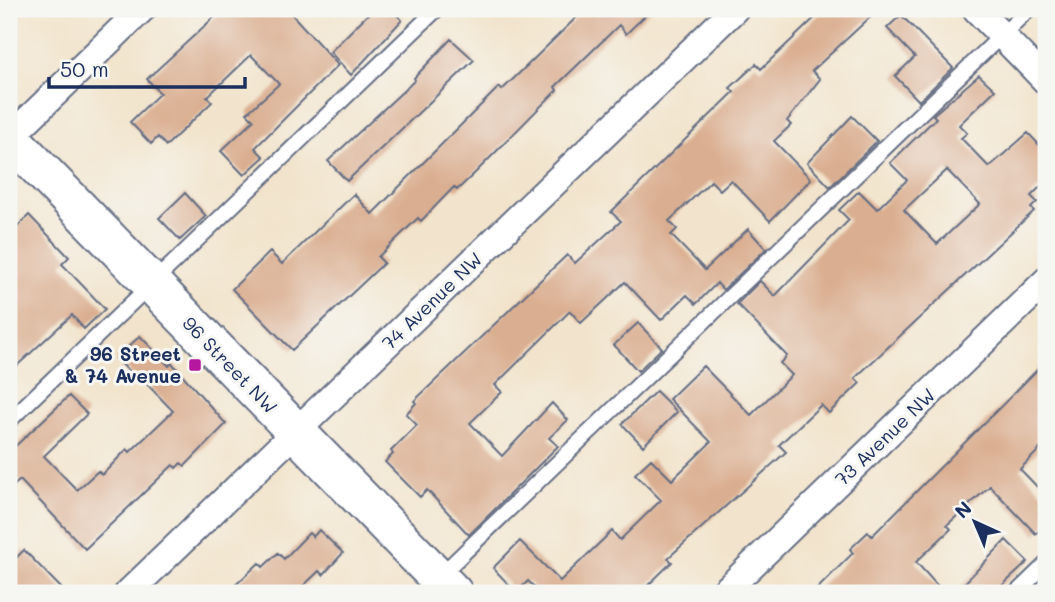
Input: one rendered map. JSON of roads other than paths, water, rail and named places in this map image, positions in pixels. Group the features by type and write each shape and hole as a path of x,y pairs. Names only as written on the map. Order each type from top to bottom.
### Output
{"street":[{"path":"9,137 142,9"},
{"name":"74 Avenue NW","path":"128,593 735,9"},
{"path":"976,9 1046,80"},
{"name":"96 Street NW","path":"9,137 296,433 438,588"},
{"name":"73 Avenue NW","path":"723,593 1046,281"}],"lane":[{"path":"9,421 437,9"},
{"path":"438,588 1029,9"},
{"path":"1016,593 1046,564"}],"place":[{"name":"96 Street & 74 Avenue","path":"195,365"}]}
